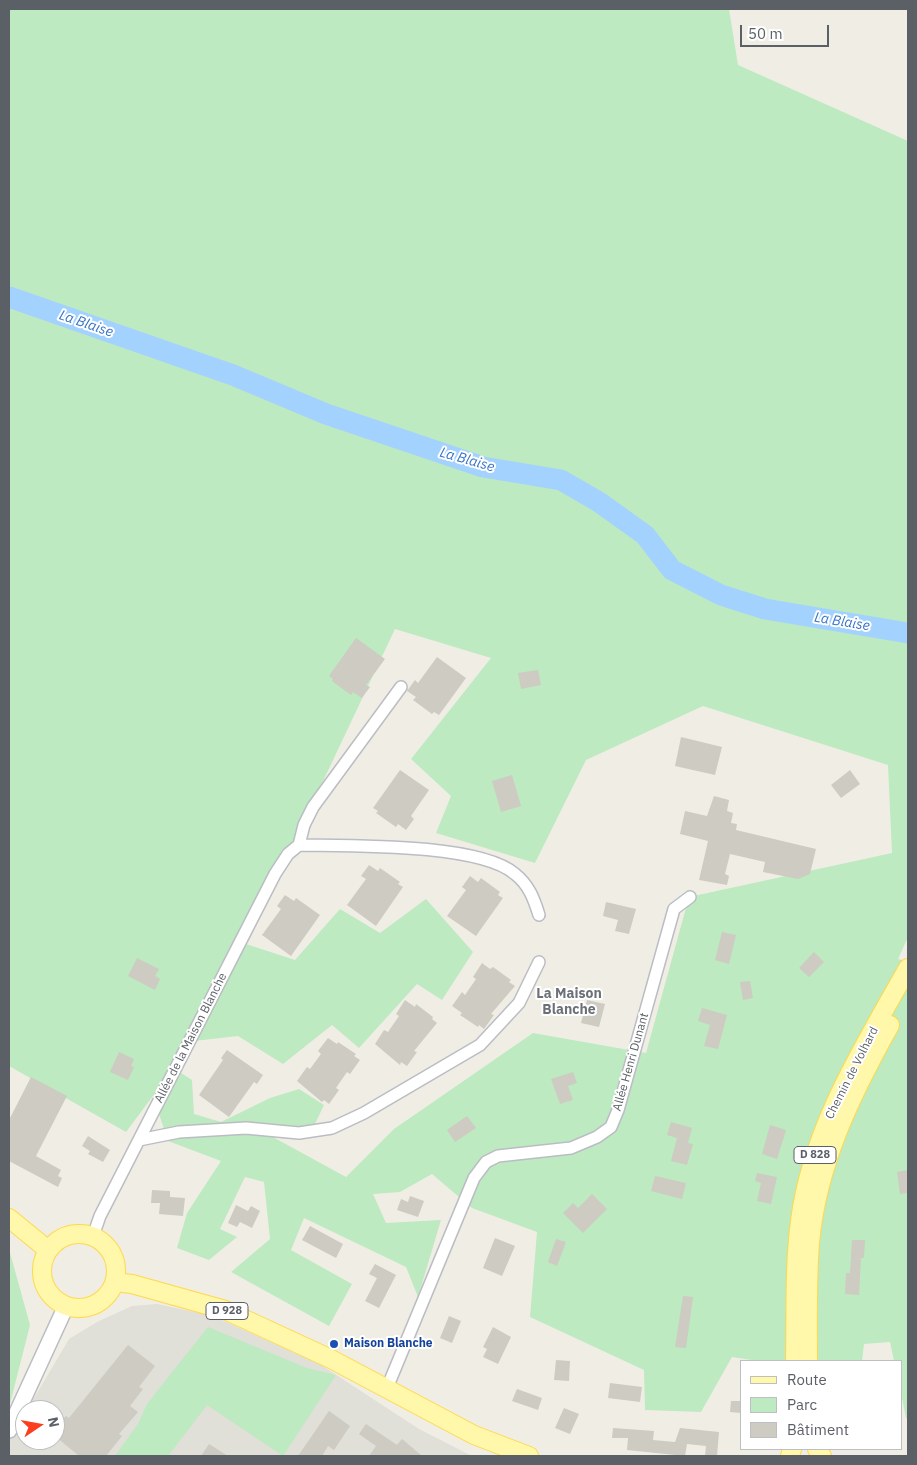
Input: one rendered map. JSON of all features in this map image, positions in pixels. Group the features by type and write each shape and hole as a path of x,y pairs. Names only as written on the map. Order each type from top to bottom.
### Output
{"main road":[{"name":"Chemin de Volhard","path":"796,1360 797,1253 800,1220 814,1159 838,1094 908,968"},
{"name":"Chemin de Volhard","path":"808,1360 810,1241 824,1172 848,1106 908,992"},
{"path":"9,1218 48,1250"},
{"path":"68,1235 93,1236 102,1241 115,1260 115,1282 110,1293 96,1304 78,1309 66,1306 56,1301 44,1282 42,1266 48,1250 57,1241 68,1235"},
{"name":"D 928","path":"115,1282 132,1284 226,1310 331,1359 474,1435 529,1456"}],"street":[{"path":"401,687 313,807 304,825 298,846 426,849 494,862 515,873 532,893 539,916"},
{"name":"Allée de la Maison Blanche","path":"93,1236 139,1140 275,874 288,854 298,846"},
{"name":"Allée Henri Dunant","path":"387,1388 474,1178 486,1162 498,1156 571,1148 597,1137 611,1127 618,1110 674,909 690,897"},
{"path":"139,1140 179,1132 246,1128 298,1133 332,1128 364,1113 480,1045 519,1003 539,962"},
{"path":"9,1430 66,1306"}],"shaded area":[{"path":"157,1304 213,1316 321,1365 419,1429 472,1456 9,1456 9,1441 15,1430 15,1450 65,1450 65,1400 33,1400 69,1339 97,1322 132,1306"}],"green space":[{"path":"9,9 729,9 738,65 908,141 908,937 898,959 908,962 908,1419 906,1418 902,1398 902,1360 894,1360 890,1342 864,1344 862,1360 752,1360 732,1357 701,1412 645,1410 644,1370 530,1317 537,1232 472,1208 432,1174 400,1192 373,1194 386,1223 441,1220 418,1297 406,1267 304,1218 291,1250 352,1284 329,1326 231,1272 270,1239 264,1182 245,1177 220,1229 237,1237 209,1260 177,1248 187,1213 221,1161 168,1141 158,1111 178,1071 192,1080 194,1114 221,1122 270,1098 299,1089 324,1105 314,1126 271,1128 271,1136 346,1177 394,1129 533,1033 646,1053 689,897 892,853 888,765 703,706 586,760 535,863 436,833 451,796 411,759 491,658 395,629 246,944 295,960 340,909 380,933 426,899 473,952 442,1000 417,984 359,1048 332,1025 283,1064 238,1036 194,1041 126,1132 9,1066"},
{"path":"9,1249 30,1325 9,1408"},
{"path":"208,1327 307,1368 336,1375 283,1456 207,1405 168,1456 115,1456 138,1424 147,1404"}],"building":[{"path":"356,638 385,659 366,685 370,687 362,698 353,692 351,695 332,681 333,679 329,676"},
{"path":"437,657 466,678 439,715 434,712 432,714 413,700 416,697 407,691 415,680 418,683"},
{"path":"538,670 541,685 521,689 518,673"},
{"path":"681,737 722,747 715,775 675,766"},
{"path":"400,770 429,790 411,816 414,819 406,830 398,824 396,827 376,813 378,811 373,808"},
{"path":"850,770 860,784 841,798 831,785"},
{"path":"512,775 521,806 501,812 492,781"},
{"path":"714,796 729,800 727,811 733,813 731,823 737,824 736,830 816,849 810,874 798,879 763,872 765,862 730,854 725,874 729,876 727,885 699,880 708,841 680,834 685,811 707,816"},
{"path":"369,865 378,871 380,868 400,882 398,884 403,887 376,926 347,905 366,879 361,876"},
{"path":"470,876 478,882 481,878 500,892 498,895 503,898 476,936 447,916 466,890 462,887"},
{"path":"285,895 294,901 296,898 320,915 291,956 262,935 281,909 277,906"},
{"path":"606,902 636,909 629,934 615,931 618,920 603,916"},
{"path":"722,932 736,935 729,964 715,960"},
{"path":"814,952 824,962 809,977 799,968"},
{"path":"137,958 159,969 155,976 160,979 155,990 128,976"},
{"path":"482,963 490,969 493,967 511,980 509,982 515,986 491,1014 494,1015 484,1029 460,1015 462,1013 452,1006 462,992 465,995 476,979 473,977"},
{"path":"750,981 753,998 743,1000 740,982"},
{"path":"405,1000 415,1007 416,1004 433,1017 432,1019 437,1023 414,1051 417,1052 407,1066 401,1062 400,1065 375,1044 384,1030 388,1032 399,1016 396,1014"},
{"path":"587,1000 605,1004 599,1027 581,1023"},
{"path":"702,1008 727,1015 718,1049 704,1046 710,1025 698,1021"},
{"path":"328,1038 356,1054 354,1056 360,1060 350,1074 347,1072 336,1088 339,1090 329,1104 324,1100 322,1102 297,1081 307,1067 310,1069 321,1054 318,1051"},
{"path":"227,1050 263,1075 257,1084 254,1082 229,1117 199,1095 223,1060 221,1058"},
{"path":"119,1052 134,1059 131,1066 134,1067 128,1080 110,1072"},
{"path":"573,1072 577,1083 568,1086 573,1100 560,1104 551,1079"},
{"path":"31,1077 67,1096 36,1156 61,1170 58,1176 62,1178 58,1187 9,1161 9,1120"},
{"path":"467,1116 476,1128 455,1142 447,1130"},
{"path":"671,1122 692,1128 688,1143 693,1144 687,1165 671,1161 677,1138 667,1135"},
{"path":"770,1125 786,1130 777,1159 762,1154"},
{"path":"88,1136 110,1150 103,1162 88,1154 90,1151 82,1146"},
{"path":"908,1170 908,1193 900,1194 897,1172"},
{"path":"757,1173 777,1177 771,1204 757,1201 761,1183 755,1181"},
{"path":"655,1176 686,1183 682,1199 651,1191"},
{"path":"152,1190 170,1191 170,1197 185,1198 183,1216 159,1214 160,1203 151,1203"},
{"path":"592,1194 607,1209 583,1233 563,1213 573,1203 578,1208"},
{"path":"410,1196 424,1201 418,1217 397,1210 401,1199 408,1202"},
{"path":"236,1205 248,1211 251,1206 260,1211 252,1228 240,1222 237,1227 228,1223"},
{"path":"310,1226 343,1244 336,1258 302,1240"},
{"path":"495,1238 515,1246 502,1276 483,1268"},
{"path":"556,1239 566,1242 557,1266 548,1262"},
{"path":"852,1240 865,1240 864,1258 861,1258 859,1295 845,1294 846,1273 850,1273"},
{"path":"375,1264 396,1275 379,1308 365,1301 377,1278 369,1274"},
{"path":"683,1296 693,1297 686,1348 675,1347"},
{"path":"449,1316 461,1321 452,1343 440,1338"},
{"path":"493,1327 511,1337 498,1364 483,1357 487,1349 483,1347"},
{"path":"128,1345 155,1366 139,1387 143,1389 130,1406 138,1412 119,1434 122,1436 106,1456 79,1456 65,1444 65,1417 69,1418"},
{"path":"556,1360 570,1361 569,1381 554,1380"},
{"path":"610,1383 642,1387 640,1402 608,1398"},
{"path":"517,1389 542,1398 538,1410 512,1401"},
{"path":"731,1401 740,1401 740,1413 730,1412"},
{"path":"564,1408 579,1414 570,1434 555,1428"},
{"path":"329,1411 350,1426 334,1450 328,1446 322,1456 298,1456"},
{"path":"366,1424 397,1445 402,1439 422,1456 369,1456 376,1446 359,1434"},
{"path":"613,1428 654,1431 653,1440 675,1442 680,1428 719,1432 717,1456 705,1456 706,1446 687,1444 685,1456 627,1450 628,1438 612,1438"},
{"path":"209,1444 228,1456 201,1456"}],"waterway":[{"name":"La Blaise","path":"9,297 233,375 326,414 483,467 561,480 599,502 645,535 672,570 721,595 765,609 908,633"}],"place":[{"name":"Maison Blanche","path":"334,1344"}],"district":[{"name":"La Maison Blanche","path":"569,1002"}]}
